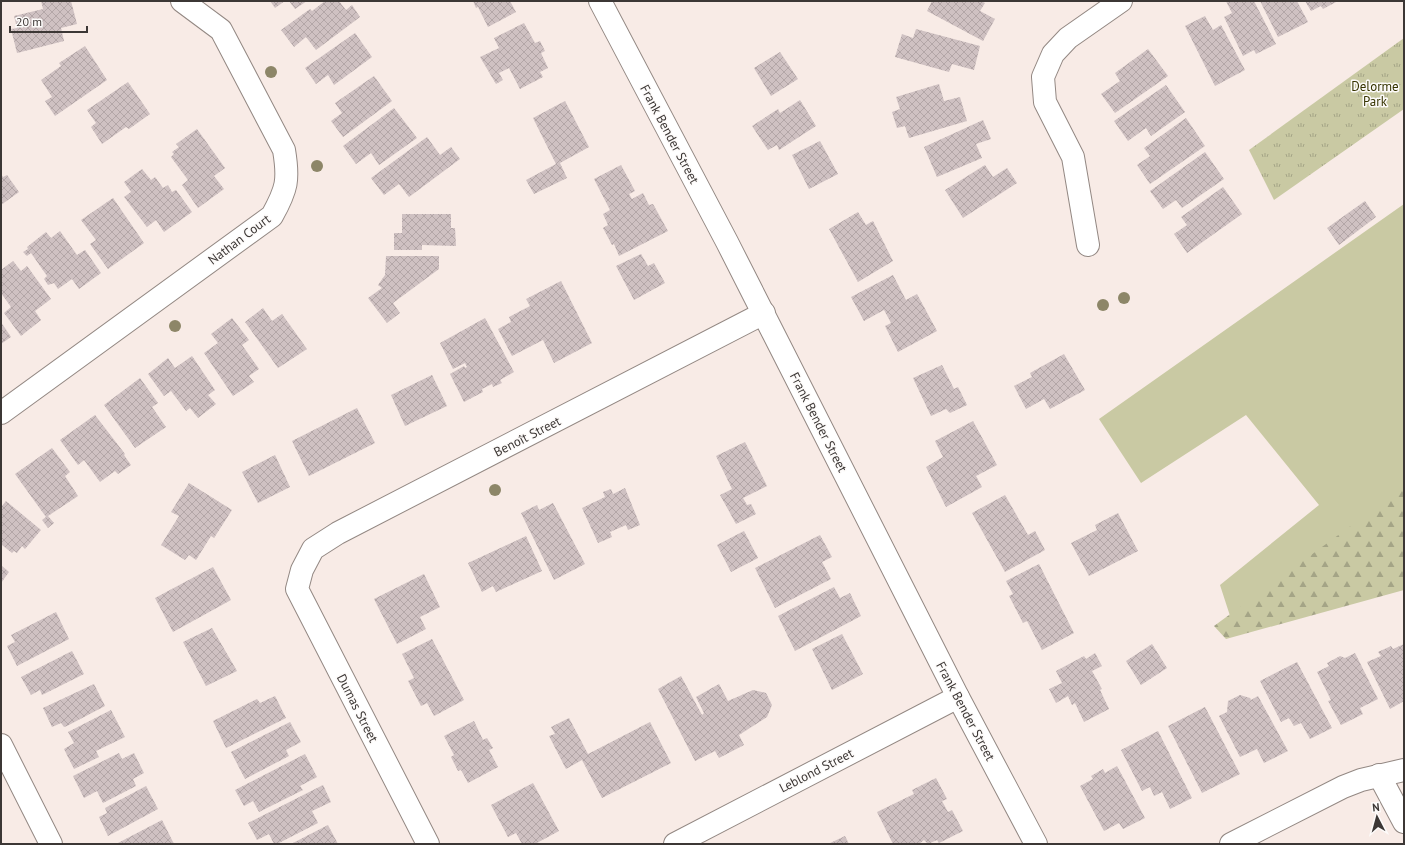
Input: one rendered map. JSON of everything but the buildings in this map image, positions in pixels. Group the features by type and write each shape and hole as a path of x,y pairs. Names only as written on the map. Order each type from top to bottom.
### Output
{"street":[{"name":"Nathan Court","path":"1,413 272,216 284,195 288,171 284,150 277,136 221,30 182,1"},
{"name":"Frank Bender Street","path":"600,1 764,313 958,697 1036,844"},
{"path":"1088,244 1073,157 1045,102 1043,77 1053,54 1068,38 1121,1"},
{"name":"Benoît Street","path":"302,570 313,549 338,533 764,313"},
{"name":"Dumas Street","path":"302,570 297,589 428,844"},
{"name":"Leblond Street","path":"675,844 958,697"},
{"path":"1,745 52,844"},
{"path":"1231,844 1343,787 1361,780 1404,770"},
{"path":"1379,775 1404,822"}],"green space":[{"name":"Delorme Park","path":"1404,38 1404,109 1274,200 1249,150"},
{"path":"1404,204 1404,498 1232,622 1220,585 1319,505 1246,415 1141,483 1099,419"},
{"path":"1404,487 1404,590 1226,639 1214,626"}]}
